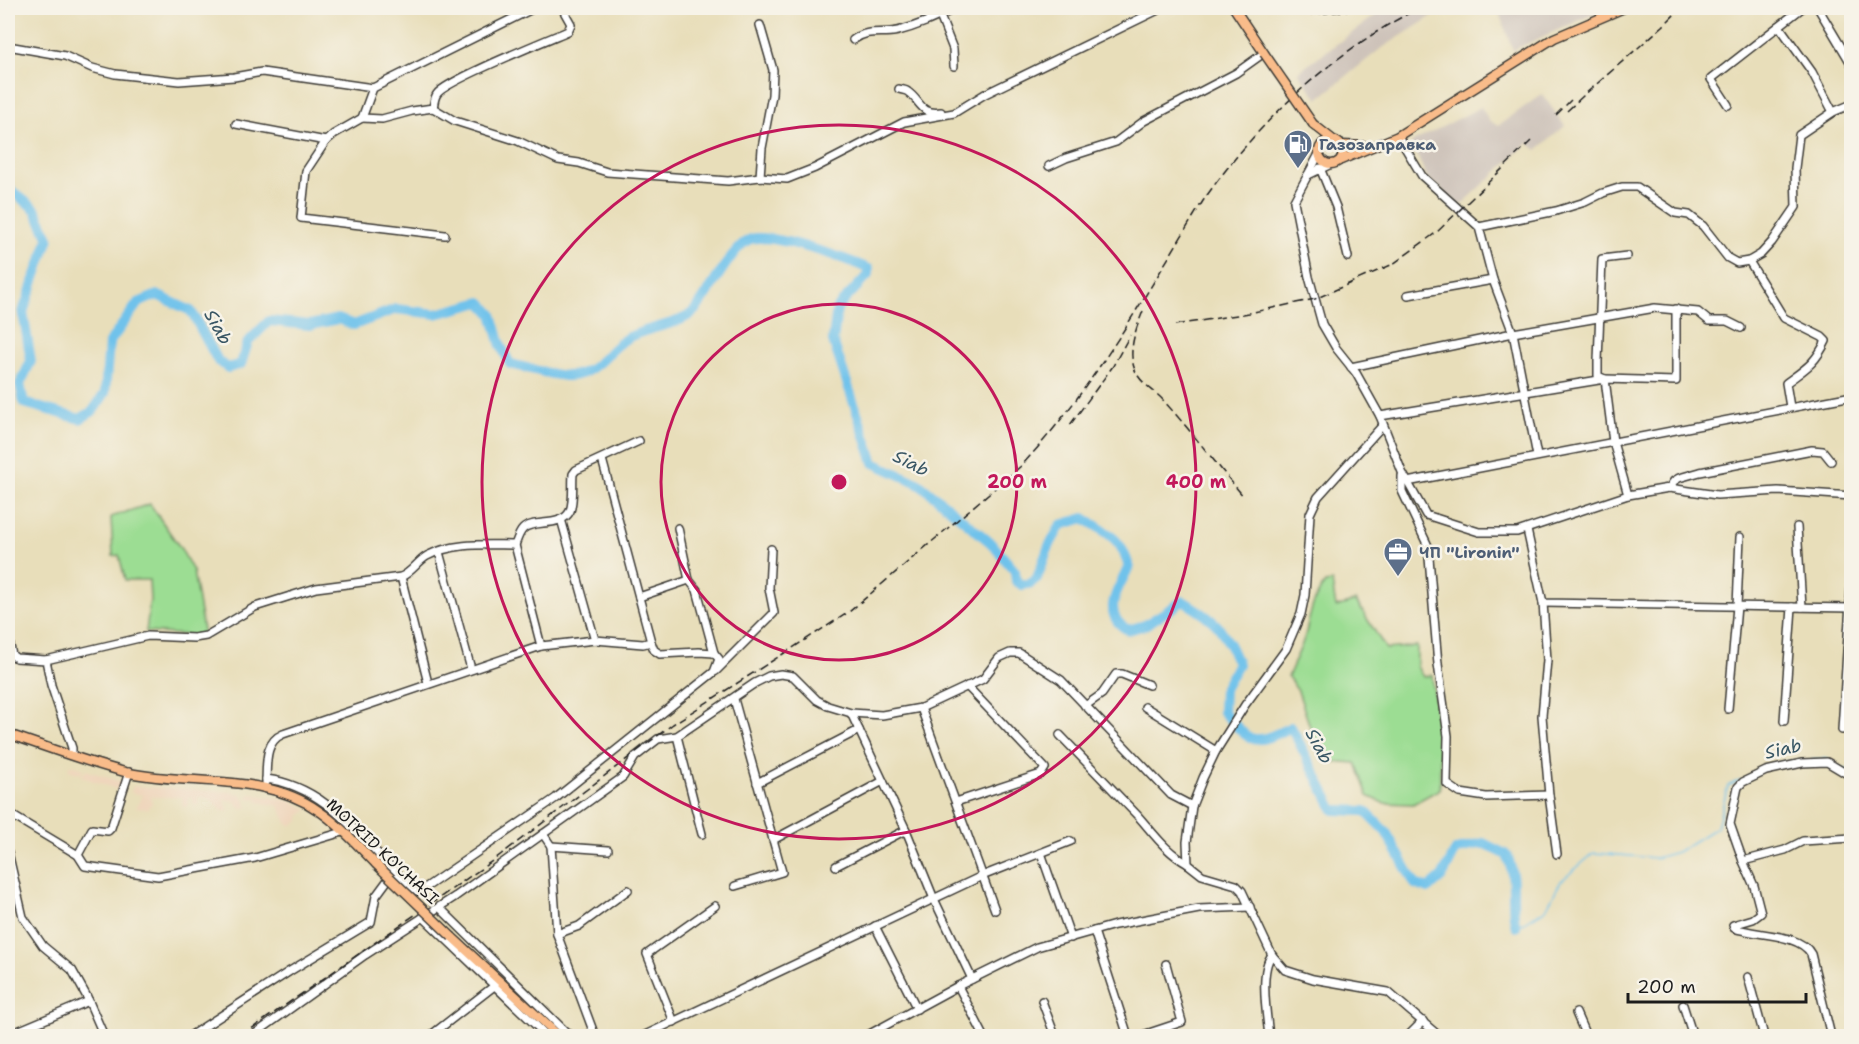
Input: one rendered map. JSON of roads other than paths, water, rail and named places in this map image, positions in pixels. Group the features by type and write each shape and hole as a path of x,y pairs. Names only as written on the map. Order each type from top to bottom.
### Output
{"main road":[{"path":"1234,8 1272,68 1312,124 1342,145 1375,145"},
{"path":"1312,124 1319,151 1325,163 1331,164 1398,136 1554,38 1624,8"},
{"path":"1319,151 1322,143 1332,139"},
{"path":"1341,160 1342,145"},
{"name":"MOTRID KO'CHASI","path":"8,734 129,772 266,783 308,804 327,817 498,984 559,1036"}],"street":[{"path":"8,46 64,56 92,68 115,74 178,81 234,77 262,72 373,88 534,8"},
{"path":"434,108 437,93 445,87 499,60 568,31 571,24 562,8"},
{"path":"853,40 863,33 896,32 925,23 956,8"},
{"path":"898,89 908,92 924,110 936,113 952,111 1162,8"},
{"path":"1728,105 1711,79 1802,8"},
{"path":"1818,8 1851,64"},
{"path":"940,16 953,49 954,66"},
{"path":"760,25 773,70 772,95 762,148 760,177"},
{"path":"1779,26 1812,72 1833,112"},
{"path":"1049,166 1116,142 1144,121 1236,73 1264,53"},
{"path":"362,118 373,88"},
{"path":"445,235 301,218 306,171 326,141 362,118 382,119 434,108 455,121 518,141 558,160 579,163 607,172 728,181 760,177 787,179 815,168 904,122 954,113 985,94"},
{"path":"1480,227 1556,211 1622,187 1636,187 1675,213 1689,215 1703,226 1728,258 1737,263 1749,261 1761,254 1772,243 1796,207 1795,168 1799,135 1833,112 1851,104"},
{"path":"236,124 326,141"},
{"path":"1398,136 1422,176 1480,227 1493,280 1513,333 1537,456"},
{"path":"1319,151 1294,201 1309,277 1322,324 1380,416 1402,472 1426,515 1479,532 1517,532 1628,495 1669,488 1717,495 1778,490 1851,496"},
{"path":"1308,175 1331,164"},
{"path":"1320,168 1336,207 1348,256"},
{"path":"1605,379 1598,376 1602,259 1627,256"},
{"path":"1749,261 1785,318 1826,341 1820,354 1802,374 1786,383 1790,407"},
{"path":"1408,295 1493,280"},
{"path":"1351,367 1513,333 1654,308 1698,312 1709,321 1727,321 1741,328"},
{"path":"1380,416 1605,379 1676,381 1676,309"},
{"path":"1605,379 1613,442 1628,495"},
{"path":"1407,482 1847,397"},
{"path":"1188,864 1187,842 1192,806 1218,748 1245,705 1286,649 1301,614 1305,595 1310,514 1318,497 1382,426"},
{"path":"541,646 515,545 521,531 526,526 561,519 570,510 573,474 576,470 639,441"},
{"path":"1669,488 1679,478 1700,472 1812,450 1823,451 1831,460"},
{"path":"602,459 654,650 660,654 714,653"},
{"path":"1402,472 1402,491 1428,546 1438,664 1448,736 1447,784 1460,793 1486,797 1549,795"},
{"path":"561,519 595,640"},
{"path":"678,528 689,580 697,590 714,653 719,659 714,672"},
{"path":"1797,528 1802,607"},
{"path":"1527,530 1543,603 1547,660 1542,717 1557,854"},
{"path":"1728,709 1737,606 1740,537"},
{"path":"8,637 12,654 16,657 46,660 148,636 194,638 206,636 255,607 316,588 401,577 408,574 425,557 461,545 515,545"},
{"path":"651,642 643,644 595,640 541,646 428,683 274,738 269,745 266,783 287,784 329,806 399,877 417,891 425,888 447,875 555,798 714,672 774,614 769,588 771,549"},
{"path":"439,552 471,669"},
{"path":"1842,730 1851,608 1851,572"},
{"path":"401,577 428,683"},
{"path":"639,597 689,580"},
{"path":"1543,603 1851,608"},
{"path":"1784,721 1792,607"},
{"path":"252,1036 623,777 635,757 658,739 677,736 769,676 781,674 793,676 817,700 828,706 851,713 882,715 921,708 983,679 999,658 1010,653 1019,653 1061,680 1171,795 1192,806"},
{"path":"46,660 51,685 72,748 72,755"},
{"path":"1085,706 1101,694 1116,674 1122,674 1149,685"},
{"path":"956,802 1041,774 1045,768 967,686"},
{"path":"734,699 782,872 735,886"},
{"path":"1145,706 1218,748"},
{"path":"921,708 995,910"},
{"path":"851,713 972,979"},
{"path":"757,783 859,730"},
{"path":"1060,735 1173,856 1202,875 1236,885 1242,891 1272,956 1285,970 1313,979 1388,992 1439,1036"},
{"path":"677,736 702,834"},
{"path":"1831,1036 1808,948 1792,939 1752,934 1734,928 1733,924 1753,919 1761,913 1754,886 1730,824 1738,787 1743,782 1766,771 1802,763 1827,762 1851,777"},
{"path":"78,855 92,829 108,831 111,828 129,772"},
{"path":"773,840 883,781"},
{"path":"8,813 78,855 85,866 158,876 255,858 343,832"},
{"path":"836,866 906,831"},
{"path":"543,834 551,846 557,934 595,1036"},
{"path":"1743,861 1785,850 1803,841 1851,838"},
{"path":"643,1036 982,876 1071,841"},
{"path":"551,846 608,850"},
{"path":"8,852 23,917 43,946 72,970 104,1036"},
{"path":"1041,853 1071,938"},
{"path":"190,1036 371,922 376,896 390,878"},
{"path":"557,934 579,926 628,890"},
{"path":"674,1022 647,954 716,906"},
{"path":"439,907 570,1036"},
{"path":"866,1036 958,986 1037,947 1115,925 1199,909 1250,907"},
{"path":"423,917 498,984 547,1036"},
{"path":"875,926 917,1009"},
{"path":"1094,931 1128,1036"},
{"path":"1269,1036 1265,980 1268,960 1272,956"},
{"path":"1140,1036 1182,1022 1166,964"},
{"path":"1748,976 1764,1036"},
{"path":"430,1036 498,984"},
{"path":"958,986 984,1036"},
{"path":"8,1035 89,1001"},
{"path":"1042,1001 1055,1036"},
{"path":"1683,1005 1693,1036"},
{"path":"1576,1013 1587,1036"},
{"path":"1408,1036 1423,1021"}],"waterway":[{"name":"Siab","path":"8,188 35,209 49,238 23,312 31,361 20,384 24,403 80,419 93,411 105,393 109,343 138,303 157,295 191,311 218,361 228,368 241,364 248,342 269,321 310,325 338,319 354,325 396,309 436,314 481,302 492,314 501,346 510,364 568,376 577,375 592,368 617,345 632,335 688,316 701,303 737,250 751,239 761,238 792,243 869,269 869,274 837,308 833,341 874,463 920,484 991,543 1015,571 1016,581 1022,585 1031,583 1037,578 1049,546 1061,525 1084,518 1107,533 1122,549 1129,567 1114,600 1113,608 1119,624 1128,630 1145,625 1183,601 1204,614 1223,633 1238,664 1224,689 1223,712 1240,730 1253,739 1260,739 1291,727 1334,810 1365,811 1386,832 1415,884 1428,889 1442,877 1456,850 1483,843 1507,855 1512,874 1516,927"},
{"name":"Siab","path":"1812,759 1828,759"},
{"name":"Siab","path":"1769,767 1793,762"},
{"name":"Siab","path":"1845,769 1852,773"},
{"name":"Siab","path":"1516,927 1546,909 1561,881 1594,853 1656,858 1677,852 1717,827 1728,786 1740,780"}],"railway":[{"path":"1306,15 1373,8"},
{"path":"241,1036 495,859 673,724 849,612 1021,466 1096,372 1203,201 1247,144 1299,91 1327,67 1387,25 1419,8"},
{"path":"1567,111 1681,8"},
{"path":"1556,115 1571,100"},
{"path":"1175,325 1315,299 1393,264 1437,232 1531,141"},
{"path":"1143,311 1132,348 1137,375 1159,396 1244,497"},
{"path":"1070,425 1113,366 1130,335"}],"place":[{"name":"Газозаправка","path":"1298,170"},
{"name":"ЧП \"Lironin\"","path":"1398,578"}]}
